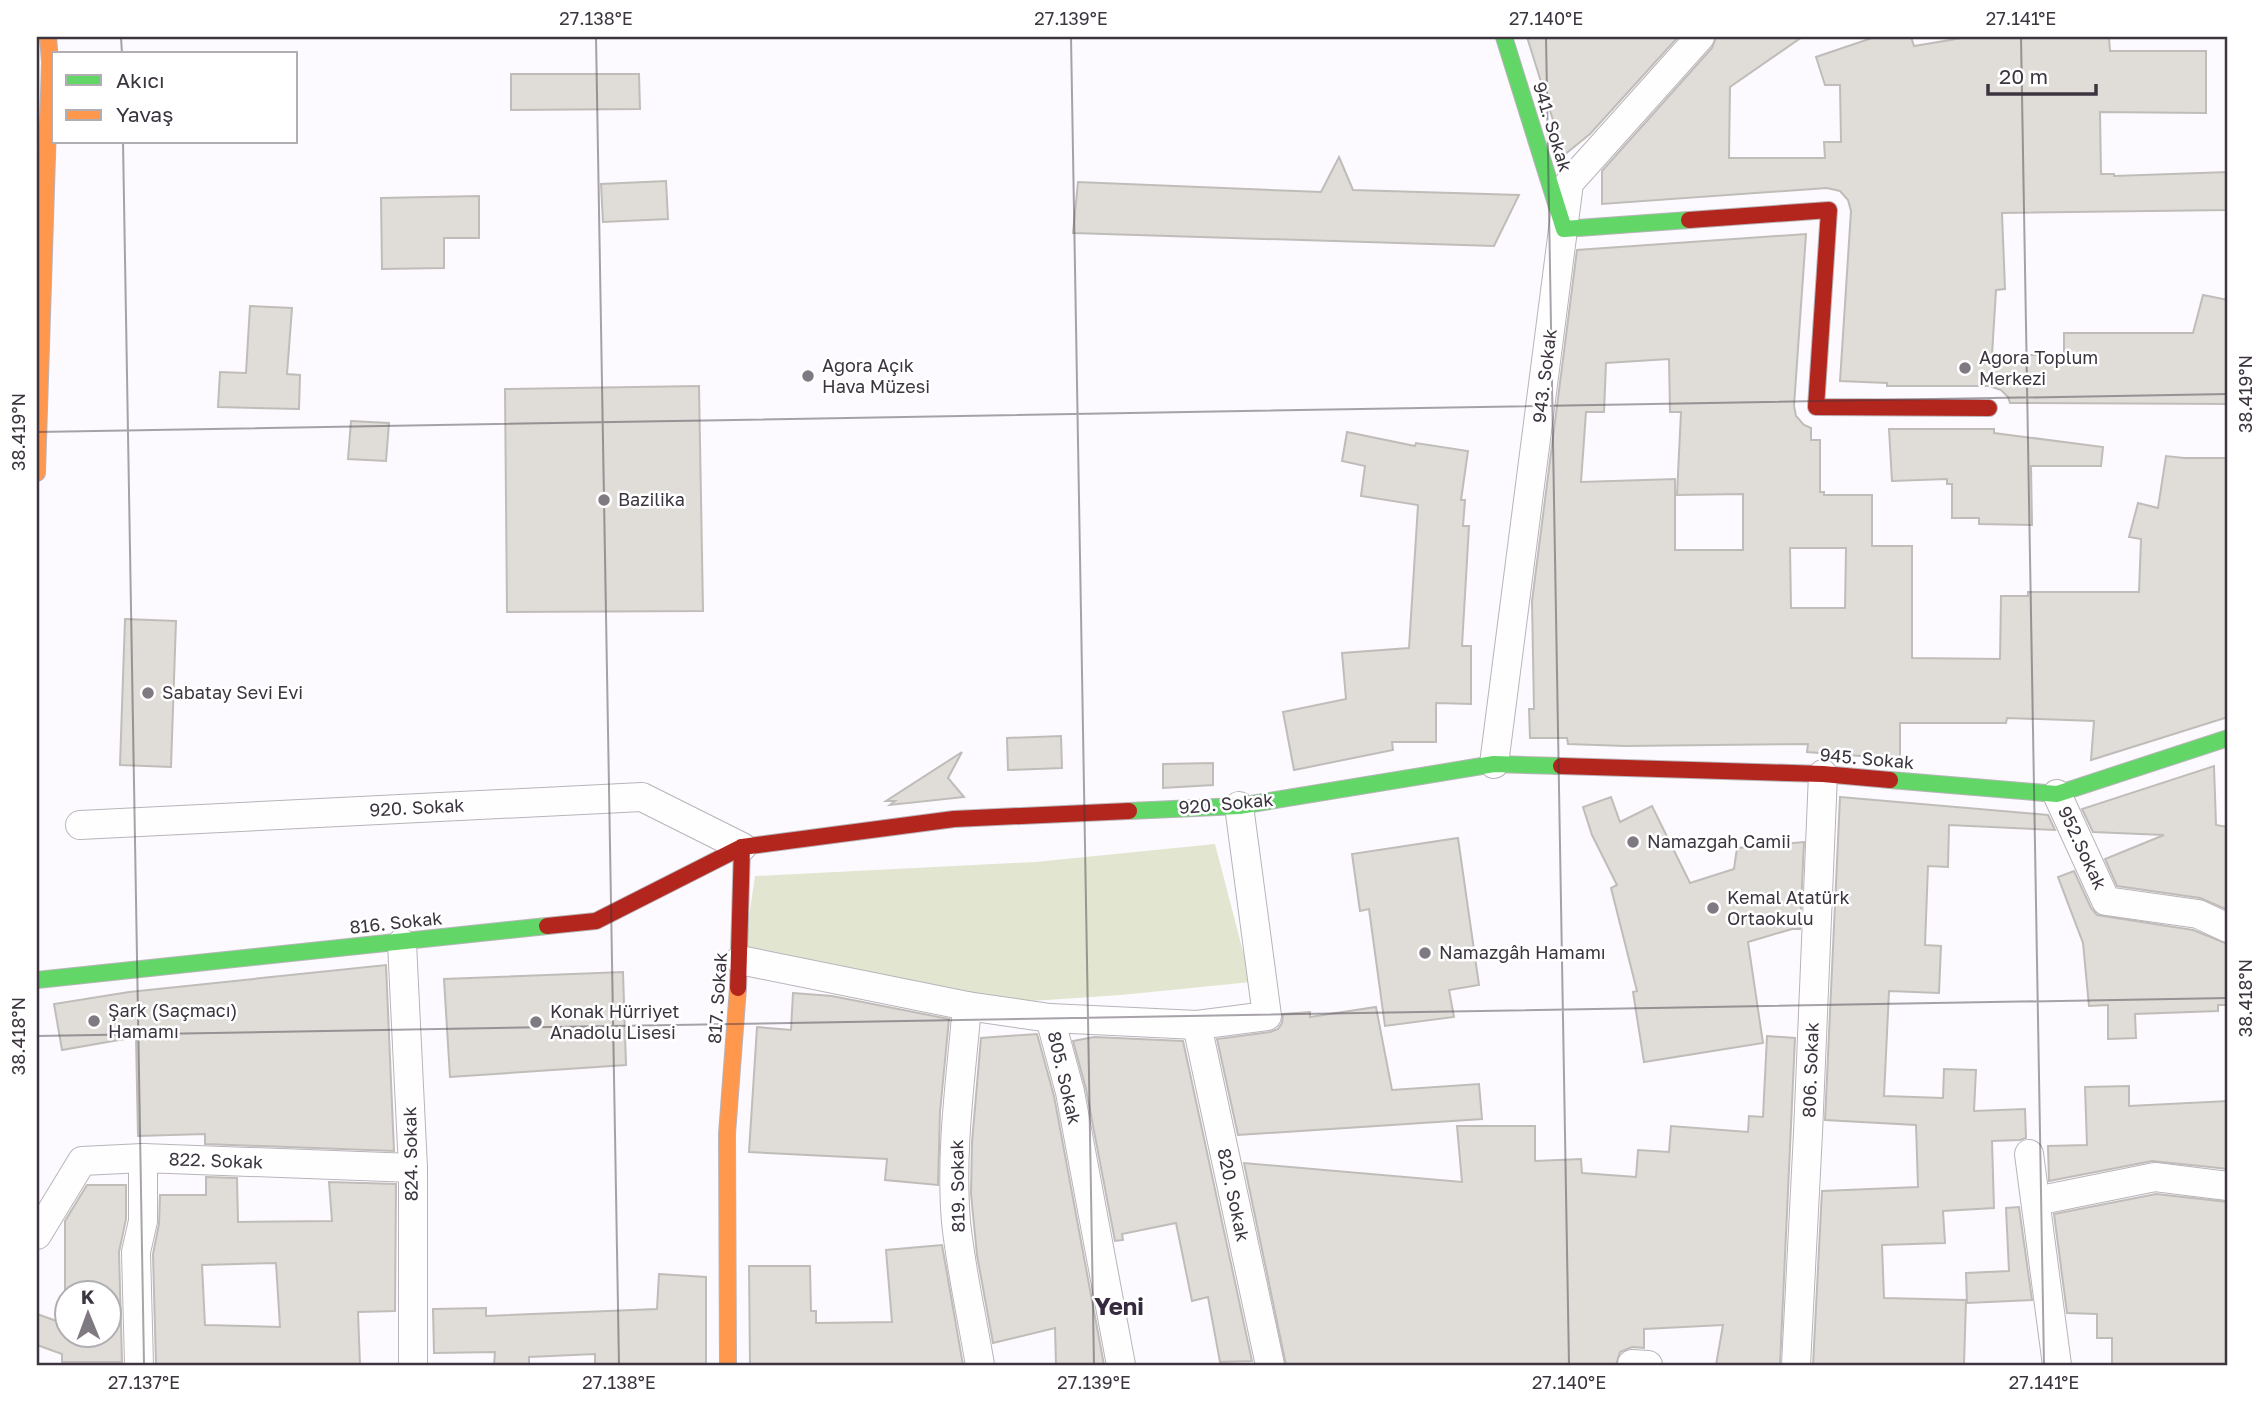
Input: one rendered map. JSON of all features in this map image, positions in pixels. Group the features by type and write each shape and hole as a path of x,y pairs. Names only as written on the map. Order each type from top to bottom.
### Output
{"street":[{"name":"941. Sokak","path":"1504,37 1564,229"},
{"name":"943. Sokak","path":"1494,764 1569,183 1700,37"},
{"path":"37,473 48,49"},
{"path":"1564,229 1829,210 1816,407 1990,408"},
{"name":"945. Sokak","path":"1494,764 1823,774 2057,794 2228,738"},
{"name":"920. Sokak","path":"80,825 642,797 742,847 954,820 1239,806 1494,764"},
{"name":"806. Sokak","path":"1796,1365 1823,774"},
{"name":"952.Sokak","path":"2057,794 2106,901 2198,914 2228,928"},
{"path":"1049,1018 1197,1025 1268,1016 1239,806"},
{"name":"816. Sokak","path":"37,980 596,921 742,847"},
{"name":"817. Sokak","path":"728,1365 727,1134 740,960 742,847"},
{"name":"824. Sokak","path":"402,943 412,1168 413,1365"},
{"name":"805. Sokak","path":"740,960 967,1006 1049,1018 1070,1092 1121,1365"},
{"name":"819. Sokak","path":"967,1006 956,1135 956,1220 965,1289 980,1365"},
{"name":"820. Sokak","path":"1197,1025 1270,1365"},
{"path":"2029,1154 2057,1365"},
{"path":"37,1236 82,1161 143,1158"},
{"name":"822. Sokak","path":"139,1365 136,1252 143,1221 143,1158 412,1168"},
{"path":"2036,1201 2155,1177 2228,1186"}],"green space":[{"path":"1215,844 1251,982 1121,995 984,1004 743,958 755,876 1035,862"}],"building":[{"path":"1527,37 1678,37 1590,134 1564,155"},
{"path":"1716,37 1802,37 1730,87 1729,158 1825,158 1824,142 1841,142 1840,85 1825,85 1816,57 1875,37 1911,37 1914,46 1968,37 2109,37 2110,51 2206,51 2206,113 2100,112 2101,174 2114,176 2228,172 2228,210 2002,213 2005,289 1996,290 1992,355 2064,355 2064,333 2193,333 2203,295 2228,300 2228,404 2010,403 2001,390 1989,386 1887,386 1887,383 1840,381 1851,211 1848,200 1840,191 1827,188 1602,204 1602,171 1712,48"},
{"path":"511,74 639,74 640,109 511,110"},
{"path":"1339,157 1353,190 1519,195 1494,246 1073,233 1078,182 1321,192"},
{"path":"666,181 668,219 603,222 601,184"},
{"path":"479,196 479,238 444,238 444,268 382,269 381,198"},
{"path":"1806,234 1794,406 1796,416 1811,428 1811,440 1820,440 1820,492 1824,492 1824,495 1872,495 1872,546 1912,546 1912,658 2000,659 2001,596 2028,596 2028,592 2139,592 2141,539 2129,537 2138,503 2158,508 2166,456 2228,458 2228,717 2091,760 2094,721 2007,718 2006,723 1900,723 1900,759 1807,752 1808,744 1625,746 1568,744 1567,738 1530,738 1529,709 1534,709 1532,601 1577,250","holes":["1669,359 1670,412 1681,412 1677,495 1743,494 1743,550 1675,550 1675,479 1581,482 1586,412 1604,412 1606,363","1790,548 1846,548 1845,608 1791,608"]},
{"path":"250,306 292,308 287,374 300,375 299,409 218,407 220,372 246,373"},
{"name":"Bazilika","path":"699,386 703,611 507,612 505,389"},
{"path":"351,421 389,423 386,461 348,459"},
{"path":"1889,429 1994,429 1994,433 2103,447 2101,466 2031,466 2032,525 1979,524 1979,518 1952,518 1952,484 1947,484 1947,479 1892,481"},
{"path":"1347,432 1415,446 1416,443 1468,451 1461,500 1465,500 1463,526 1469,526 1462,646 1471,646 1471,704 1436,703 1436,742 1392,742 1393,750 1294,770 1283,712 1346,699 1342,653 1409,648 1418,505 1361,496 1365,466 1342,461"},
{"name":"Sabatay Sevi Evi","path":"125,619 176,621 171,767 120,765"},
{"path":"1061,736 1062,768 1008,770 1007,738"},
{"path":"962,752 948,778 964,797 890,805 895,801 886,801"},
{"path":"1213,763 1213,785 1163,788 1163,764"},
{"path":"2214,766 2216,825 2228,827 2228,910 2200,898 2117,886 2105,859 2164,835 2093,832 2082,809"},
{"path":"1611,797 1620,822 1652,806 1690,883 1734,869 1737,848 1804,842 1800,929 1748,942 1763,1043 1644,1062 1633,992 1637,991 1611,888 1617,885 1592,835 1583,807"},
{"path":"1840,797 2048,815 2055,830 1949,825 1948,867 1928,866 1925,945 1941,946 1939,993 1889,991 1884,1096 1943,1098 1944,1069 1976,1070 1974,1111 2025,1109 2026,1138 1992,1141 1994,1208 1943,1211 1945,1243 1882,1245 1884,1298 1966,1300 1964,1365 1813,1365 1822,1191 1918,1187 1916,1125 1825,1120"},
{"name":"Namazgâh Hamamı","path":"1458,838 1479,985 1449,990 1454,1017 1385,1026 1369,909 1360,911 1352,854"},
{"path":"2074,871 2097,915 2193,930 2228,944 2228,1005 2218,1005 2218,1011 2135,1014 2136,1038 2108,1039 2108,1005 2089,1006 2083,943 2058,877"},
{"path":"386,965 394,1151 205,1144 205,1134 138,1136 136,1037 62,1050 54,1004 129,992"},
{"name":"Konak Hürriyet Anadolu Lisesi","path":"623,972 626,1065 450,1077 444,979"},
{"path":"793,993 832,996 949,1019 940,1112 938,1185 885,1180 887,1159 749,1152 757,1027 791,1030"},
{"path":"1376,1007 1392,1090 1479,1084 1482,1119 1238,1135 1217,1039 1278,1029 1283,1014 1310,1012 1310,1017"},
{"path":"1037,1034 1054,1096 1104,1365 1056,1365 1055,1328 993,1343 977,1255 971,1194 972,1142 981,1038"},
{"path":"1767,1036 1795,1038 1780,1365 1716,1365 1723,1325 1644,1329 1644,1348 1632,1347 1620,1352 1616,1365 1286,1365 1244,1163 1462,1182 1457,1126 1535,1126 1535,1161 1581,1159 1582,1173 1636,1177 1638,1150 1669,1152 1671,1126 1748,1132 1749,1116 1763,1117"},
{"path":"1094,1037 1183,1041 1252,1361 1220,1362 1208,1297 1192,1301 1176,1223 1122,1234 1123,1240 1115,1241 1086,1089 1073,1041"},
{"path":"2129,1086 2129,1106 2228,1101 2228,1169 2152,1161 2049,1181 2048,1146 2087,1145 2085,1087"},
{"path":"206,1177 237,1178 238,1222 332,1221 329,1182 396,1184 395,1311 358,1312 360,1365 156,1365 153,1254 159,1224 160,1195 206,1195","holes":["276,1263 280,1327 205,1325 202,1265"]},
{"path":"87,1185 126,1185 126,1219 119,1252 120,1280 65,1280 65,1221"},
{"path":"2156,1194 2228,1202 2228,1365 2112,1365 2112,1338 2097,1338 2097,1314 2067,1313 2054,1214"},
{"path":"2019,1207 2032,1300 1967,1303 1966,1273 2009,1271 2006,1208"},
{"path":"942,1245 963,1365 750,1365 749,1266 810,1266 811,1311 816,1311 816,1323 892,1322 886,1250"},
{"path":"659,1274 706,1277 706,1365 595,1365 595,1354 529,1357 529,1365 494,1365 495,1352 434,1353 433,1309 486,1308 486,1316 657,1309"},
{"path":"37,1314 52,1319 52,1350 122,1350 122,1362 62,1362 62,1354 37,1345"}],"traffic: fast":[{"path":"1504,37 1564,229 1689,220"},
{"path":"1890,780 2057,794 2228,738"},
{"path":"1129,811 1239,806 1494,764 1561,766"},
{"path":"37,980 547,926"}],"traffic: slow":[{"path":"37,473 50,62 48,37"},
{"path":"728,1365 727,1134 738,988"}],"traffic: jam":[{"path":"1689,220 1829,210 1816,407 1989,408"},
{"path":"1561,766 1823,774 1890,780"},
{"path":"738,988 742,847 954,819 1129,811"},
{"path":"547,926 596,921 742,847"}],"place":[{"name":"Agora Toplum Merkezi","path":"1965,368"},
{"name":"Agora Açık Hava Müzesi","path":"808,376"},
{"name":"Bazilika","path":"604,500"},
{"name":"Sabatay Sevi Evi","path":"148,693"},
{"name":"Namazgah Camii","path":"1633,842"},
{"name":"Kemal Atatürk Ortaokulu","path":"1713,908"},
{"name":"Namazgâh Hamamı","path":"1425,953"},
{"name":"Şark (Saçmacı) Hamamı","path":"94,1021"},
{"name":"Konak Hürriyet Anadolu Lisesi","path":"536,1022"}],"district":[{"name":"Yeni","path":"1119,1307"}]}
